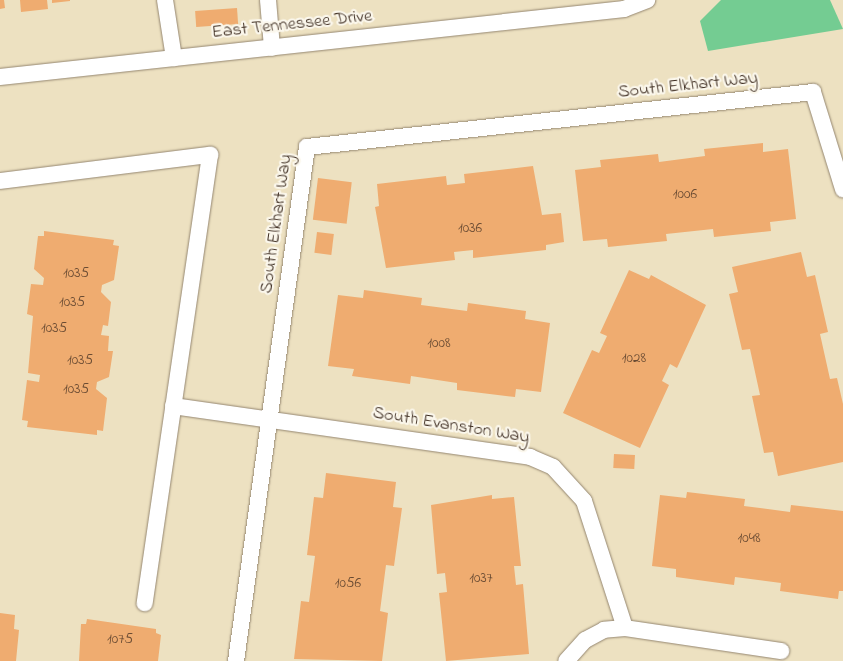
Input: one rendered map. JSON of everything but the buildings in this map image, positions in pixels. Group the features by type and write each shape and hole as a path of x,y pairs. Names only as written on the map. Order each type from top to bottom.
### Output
{"lane":[{"path":"165,0 174,58"},
{"path":"268,0 272,48"},
{"name":"East Tennessee Drive","path":"0,77 624,9 647,0"},
{"name":"South Elkhart Way","path":"236,661 307,147 813,92 843,189"},
{"path":"0,181 210,155 145,602"},
{"name":"South Evanston Way","path":"173,406 270,418 530,457 553,467 584,501 625,628"},
{"path":"566,661 584,640 604,630 625,628 781,651"}],"green space":[{"path":"721,0 830,0 843,29 708,51 700,21"}]}
